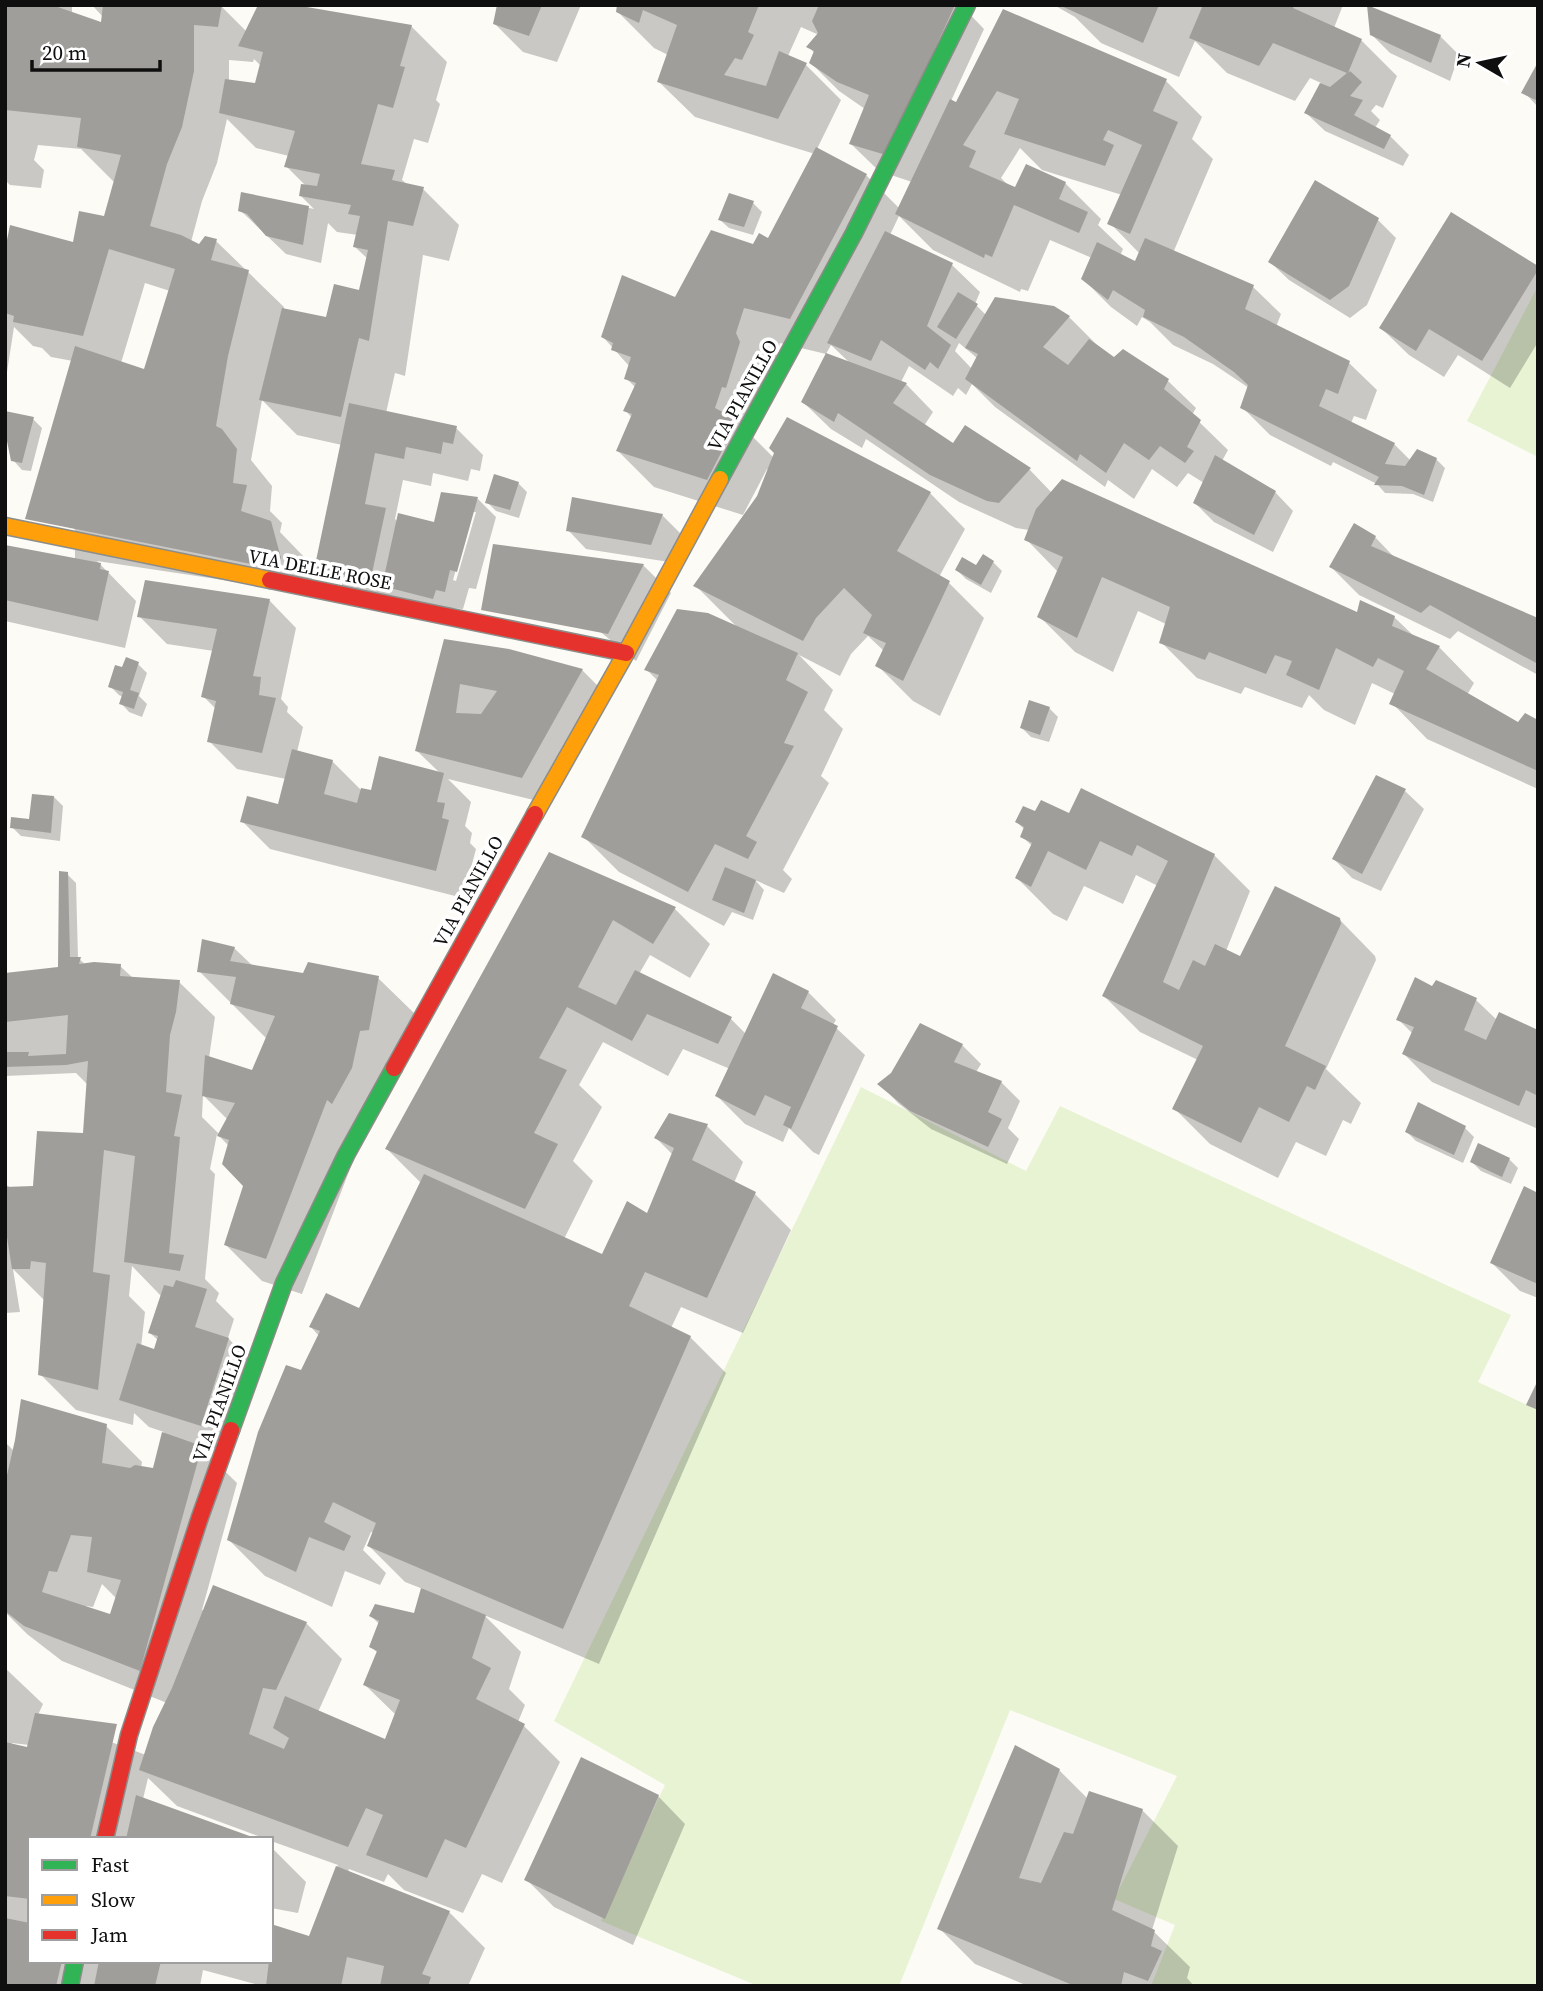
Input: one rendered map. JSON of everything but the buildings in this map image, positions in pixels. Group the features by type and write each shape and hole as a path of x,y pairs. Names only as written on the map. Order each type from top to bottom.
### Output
{"street":[{"name":"VIA PIANILLO","path":"104,1837 129,1735 204,1504 284,1283 346,1155 626,653 854,233 967,5"},
{"name":"VIA DELLE ROSE","path":"5,526 626,653"},
{"path":"70,1986 75,1963"}],"green space":[{"path":"1538,286 1538,457 1467,421"},
{"path":"861,1087 1026,1171 1060,1106 1511,1315 1478,1382 1538,1410 1538,1986 1151,1986 1175,1925 1114,1899 1177,1776 1010,1710 899,1986 758,1986 601,1921 665,1785 554,1721"}],"traffic: fast":[{"path":"720,479 854,233 967,5"},
{"path":"231,1430 284,1283 346,1155 394,1068"},
{"path":"70,1986 75,1963"}],"traffic: slow":[{"path":"535,814 720,479"},
{"path":"5,526 270,580"}],"traffic: jam":[{"path":"270,580 626,653"},
{"path":"394,1068 535,814"},
{"path":"105,1837 129,1735 231,1430"}]}
